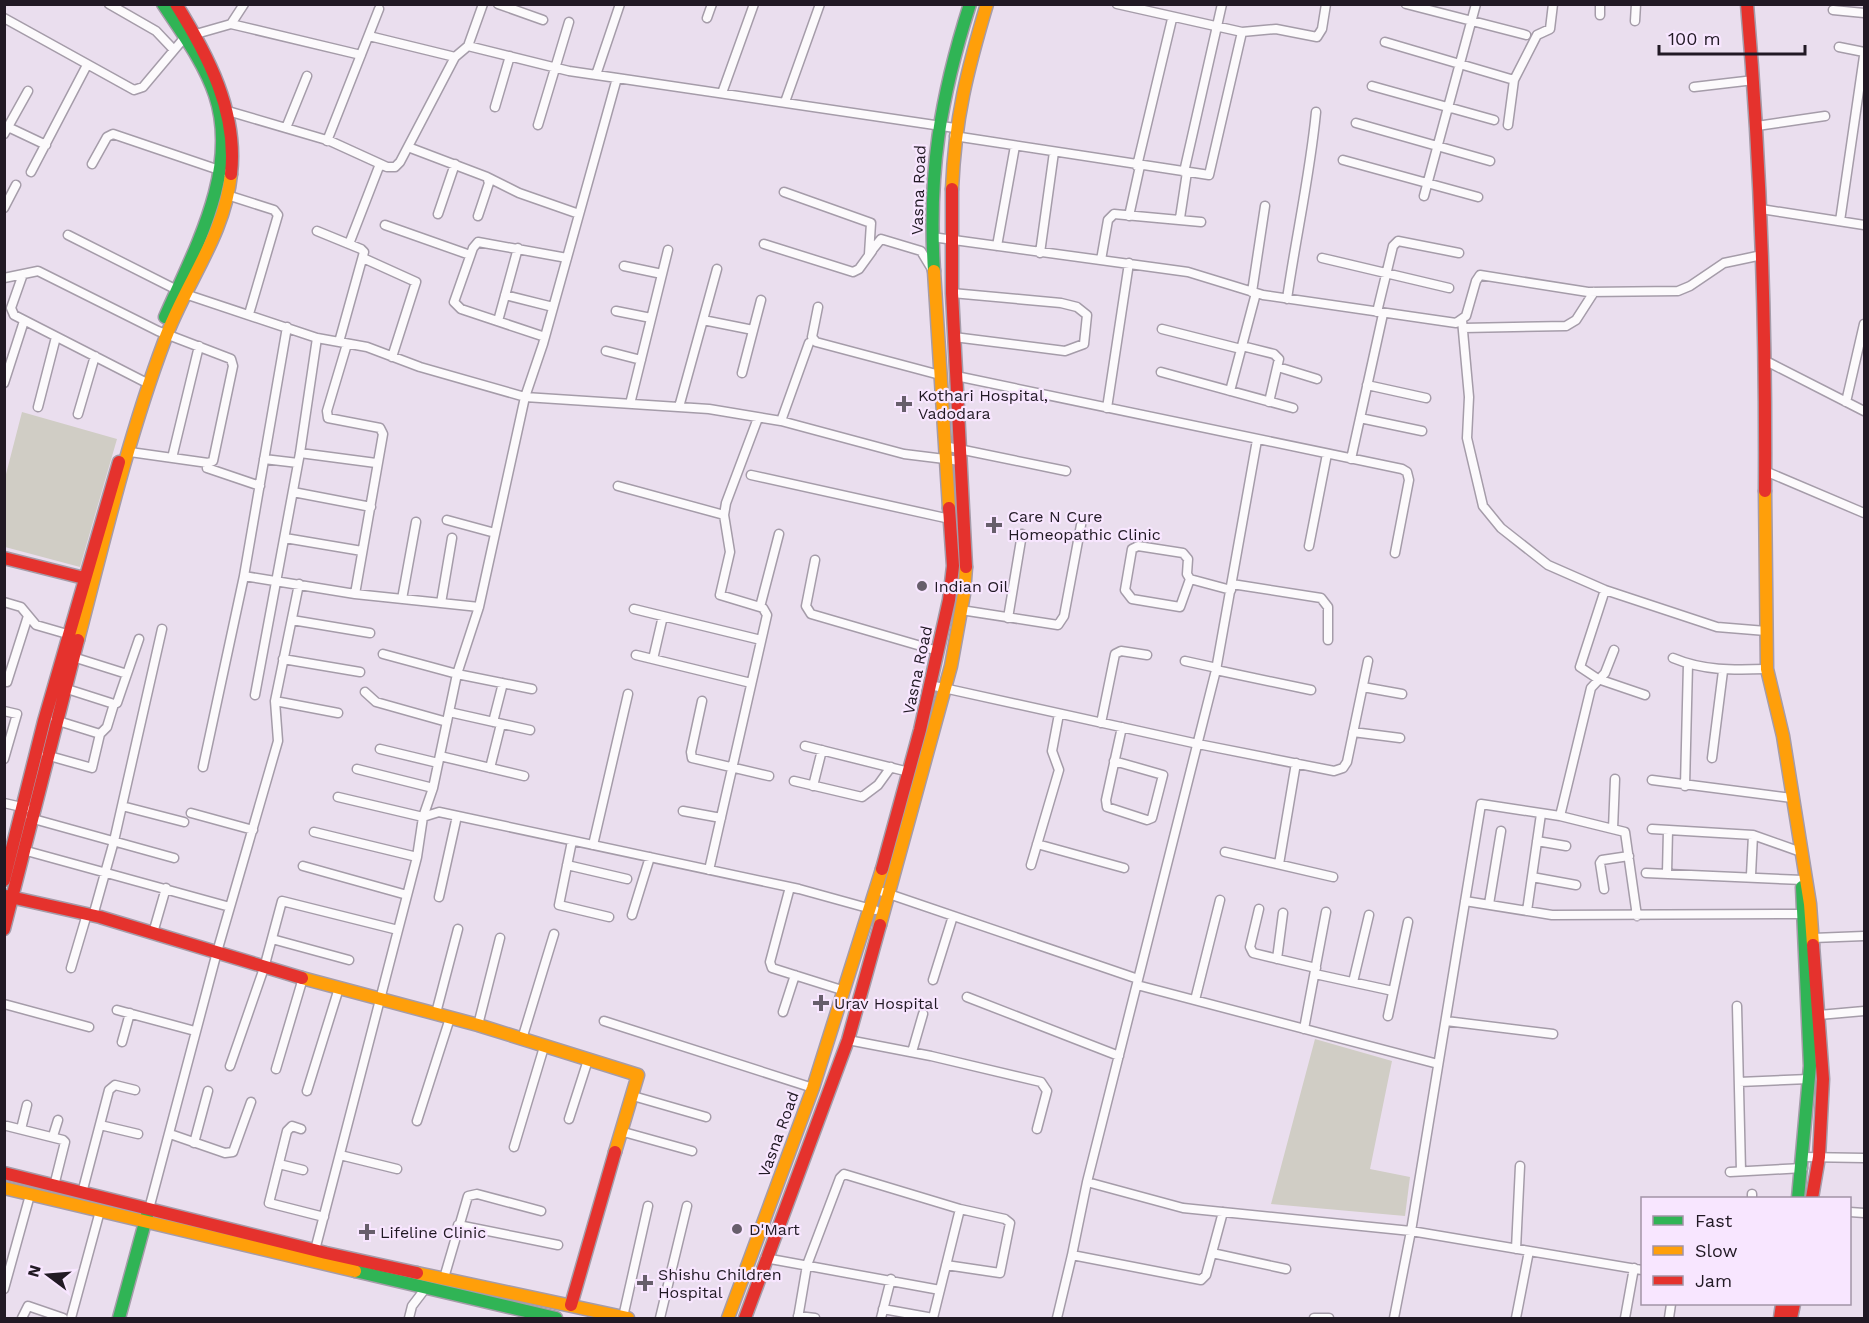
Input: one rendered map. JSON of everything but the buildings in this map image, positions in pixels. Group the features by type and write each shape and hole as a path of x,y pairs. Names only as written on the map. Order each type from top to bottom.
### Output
{"street":[{"path":"109,4 156,31 174,50"},
{"path":"163,4 207,56 223,109 227,195 224,212 180,292"},
{"path":"176,4 190,36"},
{"path":"231,24 244,4"},
{"path":"223,109 327,141 380,164 395,167 408,147 455,57 468,46 483,4"},
{"path":"498,4 543,20"},
{"path":"596,75 620,4"},
{"path":"707,18 711,4"},
{"path":"722,93 754,4"},
{"path":"785,102 820,4"},
{"name":"Vasna Road","path":"745,1318 765,1258 848,1040 877,911 876,890 909,772 951,586 950,519 932,237 933,184 938,125 952,60 970,4"},
{"name":"Vasna Road","path":"728,1318 813,1088 844,991 877,911 890,894 945,688 961,610 966,562 952,293 951,239 955,132 964,80 987,4"},
{"path":"1117,4 1172,19 1242,32 1276,29 1317,37 1322,29 1326,4"},
{"path":"1180,218 1186,172 1222,4"},
{"path":"1406,4 1526,35"},
{"path":"1424,196 1476,4"},
{"path":"1508,124 1514,80 1537,35 1550,29 1552,4"},
{"path":"1600,4 1600,15"},
{"path":"1635,21 1636,4"},
{"path":"1748,4 1757,126 1766,361 1767,669 1783,736 1813,938 1822,1079 1819,1157 1812,1197"},
{"path":"327,141 379,9"},
{"path":"1833,9 1864,13"},
{"path":"4,18 87,65 138,90 174,50 190,36 231,24 361,54"},
{"path":"1129,216 1138,166 1172,19"},
{"path":"538,125 568,22"},
{"path":"468,46 556,68 938,125 955,132 1015,146 1207,176 1210,173 1242,32"},
{"path":"369,36 455,57"},
{"path":"1385,42 1514,80"},
{"path":"1839,47 1864,54 1861,109 1840,221"},
{"path":"495,107 510,56"},
{"path":"31,172 87,65"},
{"path":"286,128 307,76"},
{"path":"315,1250 417,857 423,817 433,788 457,674 479,607 525,397 545,337 617,78"},
{"path":"1694,87 1754,81"},
{"path":"1372,86 1494,120"},
{"path":"28,92 6,130 46,145"},
{"path":"1287,298 1295,239 1312,159 1316,112"},
{"path":"1757,126 1825,116"},
{"path":"1356,123 1490,161"},
{"path":"92,164 107,137 113,134 225,173"},
{"path":"997,246 1015,146"},
{"path":"408,147 487,177 519,193 579,214"},
{"path":"1040,253 1054,152"},
{"path":"1343,160 1478,196"},
{"path":"349,244 380,164"},
{"path":"438,214 455,164"},
{"path":"4,880 46,755 73,657 73,635 84,578 143,381 225,173"},
{"path":"478,216 489,183 487,177"},
{"path":"4,208 16,185"},
{"path":"784,192 871,224 869,254 881,239"},
{"path":"227,195 274,210 278,214 249,314"},
{"path":"1230,391 1254,293 1265,206"},
{"path":"1761,209 1864,225"},
{"path":"1101,260 1110,217 1114,214 1180,218 1201,222"},
{"path":"385,225 470,255"},
{"path":"317,231 363,250 327,415 330,419 380,428 383,434 376,463 355,594"},
{"path":"69,235 180,292 317,338 366,347 525,397 679,407 781,421 904,454 961,462"},
{"path":"932,237 1188,272 1254,293 1462,324 1566,326 1576,320 1594,292"},
{"path":"764,244 853,272 859,269 881,239"},
{"path":"881,239 921,251 935,273"},
{"path":"1351,459 1393,246 1398,241 1459,253"},
{"path":"545,337 455,305 470,255 478,242 567,258"},
{"path":"498,321 518,248"},
{"path":"630,404 668,250"},
{"path":"1762,255 1724,263 1690,286 1678,291 1594,292 1480,275 1476,280 1462,324 1469,398 1467,438 1483,506 1501,528 1548,565 1605,590 1717,627 1766,631"},
{"path":"363,258 416,282 392,357"},
{"path":"1322,258 1449,288"},
{"path":"1107,408 1129,263"},
{"path":"624,266 662,274"},
{"path":"679,407 717,269"},
{"path":"4,278 38,271 162,333 228,357 233,362 215,458 208,463 130,452"},
{"path":"23,274 11,308 14,315 143,381"},
{"path":"952,293 1061,303 1077,307 1087,315 1084,344 1065,351 954,337"},
{"path":"505,296 553,308"},
{"path":"742,373 760,300"},
{"path":"818,307 812,337 816,342 940,375"},
{"path":"616,311 651,318"},
{"path":"703,320 753,330"},
{"path":"4,383 24,321"},
{"path":"1846,402 1864,324"},
{"path":"203,767 244,576 287,327"},
{"path":"1162,329 1274,354 1279,359 1269,402"},
{"path":"4,929 8,897 23,850 28,811 73,635 130,452 162,333"},
{"path":"38,407 56,337"},
{"path":"255,695 299,458 317,338"},
{"path":"781,421 809,343"},
{"path":"172,458 199,346"},
{"path":"606,351 641,360"},
{"path":"78,414 95,356"},
{"path":"1766,361 1864,411"},
{"path":"1278,368 1317,379"},
{"path":"1161,372 1293,408"},
{"path":"956,376 1402,469 1408,476 1395,553"},
{"path":"1367,386 1426,398"},
{"path":"709,870 767,612 720,595 730,552 724,514 726,503 758,418"},
{"path":"1360,418 1422,431"},
{"path":"1058,1318 1087,1182 1217,669 1257,440"},
{"path":"944,446 1066,471"},
{"path":"1309,546 1326,454"},
{"path":"264,459 299,458 376,463"},
{"path":"207,468 260,486"},
{"path":"1765,471 1864,513"},
{"path":"751,475 950,519"},
{"path":"618,486 724,514"},
{"path":"293,492 370,507"},
{"path":"447,520 495,533"},
{"path":"402,598 416,522"},
{"path":"961,610 1054,626 1062,622 1081,525"},
{"path":"760,608 779,534"},
{"path":"1008,618 1022,534"},
{"path":"285,538 362,551"},
{"path":"441,603 452,538"},
{"path":"1190,579 1180,607 1132,599 1125,590 1134,546 1183,553 1188,559 1187,574 1190,579 1231,587 1321,598 1328,607 1329,640"},
{"path":"4,558 84,578"},
{"path":"815,560 806,606 811,614 938,651"},
{"path":"244,576 355,594 479,607"},
{"path":"119,1318 170,1134 195,1031 278,741 275,701 299,584"},
{"path":"1605,590 1580,667 1599,679 1645,695"},
{"path":"4,602 21,607 36,625 73,635"},
{"path":"634,609 761,640"},
{"path":"7,682 28,616"},
{"path":"653,659 663,616"},
{"path":"292,620 370,633"},
{"path":"71,968 105,874 114,841 162,629"},
{"path":"46,755 92,768 100,734 107,728 139,639"},
{"path":"1560,816 1591,688 1605,673 1614,650"},
{"path":"1101,723 1115,654 1121,651 1147,655"},
{"path":"383,654 457,674 532,688"},
{"path":"636,655 752,683"},
{"path":"73,657 127,674"},
{"path":"283,658 360,672"},
{"path":"1673,658 1688,664 1723,671 1767,669"},
{"path":"1185,661 1311,690"},
{"path":"930,685 1198,744 1339,771 1347,762 1368,661"},
{"path":"1685,786 1688,664"},
{"path":"1712,758 1723,671"},
{"path":"490,768 503,683"},
{"path":"1363,687 1402,694"},
{"path":"63,688 114,704"},
{"path":"365,692 376,702 447,722"},
{"path":"593,845 628,694"},
{"path":"275,701 338,713"},
{"path":"702,701 691,755 694,759 769,776"},
{"path":"4,711 17,714 5,756"},
{"path":"449,712 530,730"},
{"path":"1031,865 1059,770 1052,752 1059,714"},
{"path":"55,720 100,734"},
{"path":"1114,761 1163,775 1152,818 1147,820 1107,807 1106,800 1114,761 1122,727"},
{"path":"1353,732 1400,738"},
{"path":"805,746 909,772"},
{"path":"380,749 524,776"},
{"path":"813,786 822,750"},
{"path":"1279,864 1296,764"},
{"path":"794,781 862,797 878,785 891,767"},
{"path":"357,769 433,788"},
{"path":"1614,829 1615,779"},
{"path":"1652,780 1792,798"},
{"path":"338,797 423,817 439,812 572,840 790,887 877,911"},
{"path":"4,803 114,841 174,858"},
{"path":"1394,1318 1411,1231 1481,804 1560,816 1625,832 1637,916"},
{"path":"122,806 184,822"},
{"path":"683,811 721,818"},
{"path":"191,813 253,830"},
{"path":"1527,910 1541,814"},
{"path":"439,897 457,816"},
{"path":"1652,829 1753,835 1800,852"},
{"path":"1667,873 1668,830"},
{"path":"1489,904 1501,831"},
{"path":"314,832 417,857"},
{"path":"1751,875 1753,835"},
{"path":"572,840 559,905 609,917"},
{"path":"1537,841 1566,846"},
{"path":"1037,844 1124,868"},
{"path":"23,850 230,907"},
{"path":"1225,852 1333,877"},
{"path":"1604,889 1600,863 1602,860 1629,856"},
{"path":"633,915 650,857"},
{"path":"567,865 627,879"},
{"path":"303,866 407,895"},
{"path":"1646,873 1803,875"},
{"path":"1798,1197 1809,1079 1809,1018 1802,914 1803,875"},
{"path":"1532,877 1576,885"},
{"path":"790,887 770,965 772,968 844,991"},
{"path":"153,933 166,888"},
{"path":"876,890 1195,1000 1438,1064"},
{"path":"8,897 90,915 264,968 478,1025 638,1075 571,1305"},
{"path":"1195,1000 1220,900"},
{"path":"230,1066 264,968 282,901 398,930"},
{"path":"1465,901 1552,915 1802,914"},
{"path":"1259,909 1251,951 1257,955 1393,992"},
{"path":"1304,1029 1326,912"},
{"path":"1276,959 1283,913"},
{"path":"1353,982 1368,915"},
{"path":"933,980 954,916"},
{"path":"1388,1016 1408,922"},
{"path":"436,1013 458,929"},
{"path":"522,1039 554,934"},
{"path":"1813,938 1864,936"},
{"path":"478,1025 501,938"},
{"path":"272,939 349,960"},
{"path":"783,1012 795,975"},
{"path":"276,1069 303,978"},
{"path":"307,1090 339,988"},
{"path":"967,997 1119,1056"},
{"path":"4,1004 89,1027"},
{"path":"1737,1006 1741,1171"},
{"path":"117,1010 195,1031"},
{"path":"1819,1015 1864,1011"},
{"path":"122,1042 130,1013"},
{"path":"912,1052 923,1014"},
{"path":"417,1121 450,1018"},
{"path":"604,1021 813,1088"},
{"path":"1446,1021 1553,1034"},
{"path":"848,1040 912,1052 1044,1084 1047,1091 1037,1130"},
{"path":"514,1147 544,1047"},
{"path":"569,1119 588,1060"},
{"path":"1739,1082 1809,1079"},
{"path":"82,1193 109,1090 115,1085 135,1090"},
{"path":"194,1143 208,1091"},
{"path":"633,1096 706,1117"},
{"path":"170,1134 225,1153 233,1152 251,1102"},
{"path":"21,1130 27,1105"},
{"path":"53,1136 57,1120"},
{"path":"100,1125 138,1134"},
{"path":"7,1126 53,1136 65,1142 54,1186"},
{"path":"301,1129 292,1126 287,1131 269,1203 324,1217"},
{"path":"620,1131 692,1151"},
{"path":"340,1155 397,1169"},
{"path":"1730,1172 1803,1162 1819,1157 1864,1158"},
{"path":"279,1164 303,1170"},
{"path":"1516,1248 1520,1166"},
{"path":"4,1173 315,1250 626,1318 648,1206"},
{"path":"815,1318 798,1317 807,1265 842,1175 848,1174 960,1209 1005,1219 1010,1223 1002,1270 996,1274 946,1265"},
{"path":"1087,1182 1183,1208 1411,1231 1638,1269 1625,1318"},
{"path":"4,1188 425,1289 519,1315 556,1318"},
{"path":"4,1289 30,1195"},
{"path":"444,1278 465,1200 472,1195 541,1211"},
{"path":"660,1318 687,1206"},
{"path":"891,1279 882,1314 933,1318 960,1209"},
{"path":"71,1318 100,1212"},
{"path":"1072,1255 1197,1281 1204,1278 1223,1212"},
{"path":"458,1225 558,1245"},
{"path":"1516,1318 1529,1251"},
{"path":"1212,1253 1287,1269"},
{"path":"765,1258 891,1279 940,1290"},
{"path":"409,1318 414,1302 425,1289"},
{"path":"22,1318 28,1306 63,1318"},
{"path":"1314,1318 1329,1318"}],"shaded area":[{"path":"22,412 117,439 80,567 5,547 5,478"},
{"path":"1315,1039 1392,1061 1370,1169 1410,1177 1405,1216 1271,1204"}],"traffic: fast":[{"path":"163,4 192,48 215,95 221,123 222,152 218,181 210,209 189,265 165,317"},
{"path":"934,271 933,201 938,136 951,72 970,4"},
{"path":"1798,1197 1810,1066 1802,887"},
{"path":"119,1318 147,1215"},
{"path":"355,1271 556,1318"}],"traffic: slow":[{"path":"952,189 963,95 987,4"},
{"path":"78,640 117,490 151,378 172,321 221,218 231,174"},
{"path":"934,271 949,508"},
{"path":"1765,491 1767,669 1783,736 1810,904 1813,945"},
{"path":"880,925 951,666 964,594 966,567"},
{"path":"728,1318 813,1088 882,869"},
{"path":"302,978 478,1025 638,1075 615,1152"},
{"path":"4,1188 355,1271"},
{"path":"417,1273 628,1318"}],"traffic: jam":[{"path":"176,4 199,43 225,106 230,128 231,174"},
{"path":"1747,4 1762,247 1765,491"},
{"path":"952,189 952,293 966,567"},
{"path":"4,880 44,721 119,462"},
{"path":"882,869 920,730 949,600 953,566 949,508"},
{"path":"4,558 84,578"},
{"path":"4,929 78,640"},
{"path":"6,896 100,917 302,978"},
{"path":"745,1318 848,1040 880,925"},
{"path":"1812,1197 1819,1157 1823,1079 1813,945"},
{"path":"571,1305 615,1152"},
{"path":"4,1173 326,1253 417,1273"},
{"path":"1780,1318 1782,1305"},
{"path":"1791,1318 1794,1305"}],"place":[{"name":"Kothari Hospital, Vadodara","path":"904,404"},
{"name":"Care N Cure Homeopathic Clinic","path":"994,525"},
{"name":"Indian Oil","path":"922,586"},
{"name":"Urav Hospital","path":"821,1003"},
{"name":"D'Mart","path":"737,1229"},
{"name":"Lifeline Clinic","path":"367,1232"},
{"name":"Shishu Children Hospital","path":"645,1283"}]}
